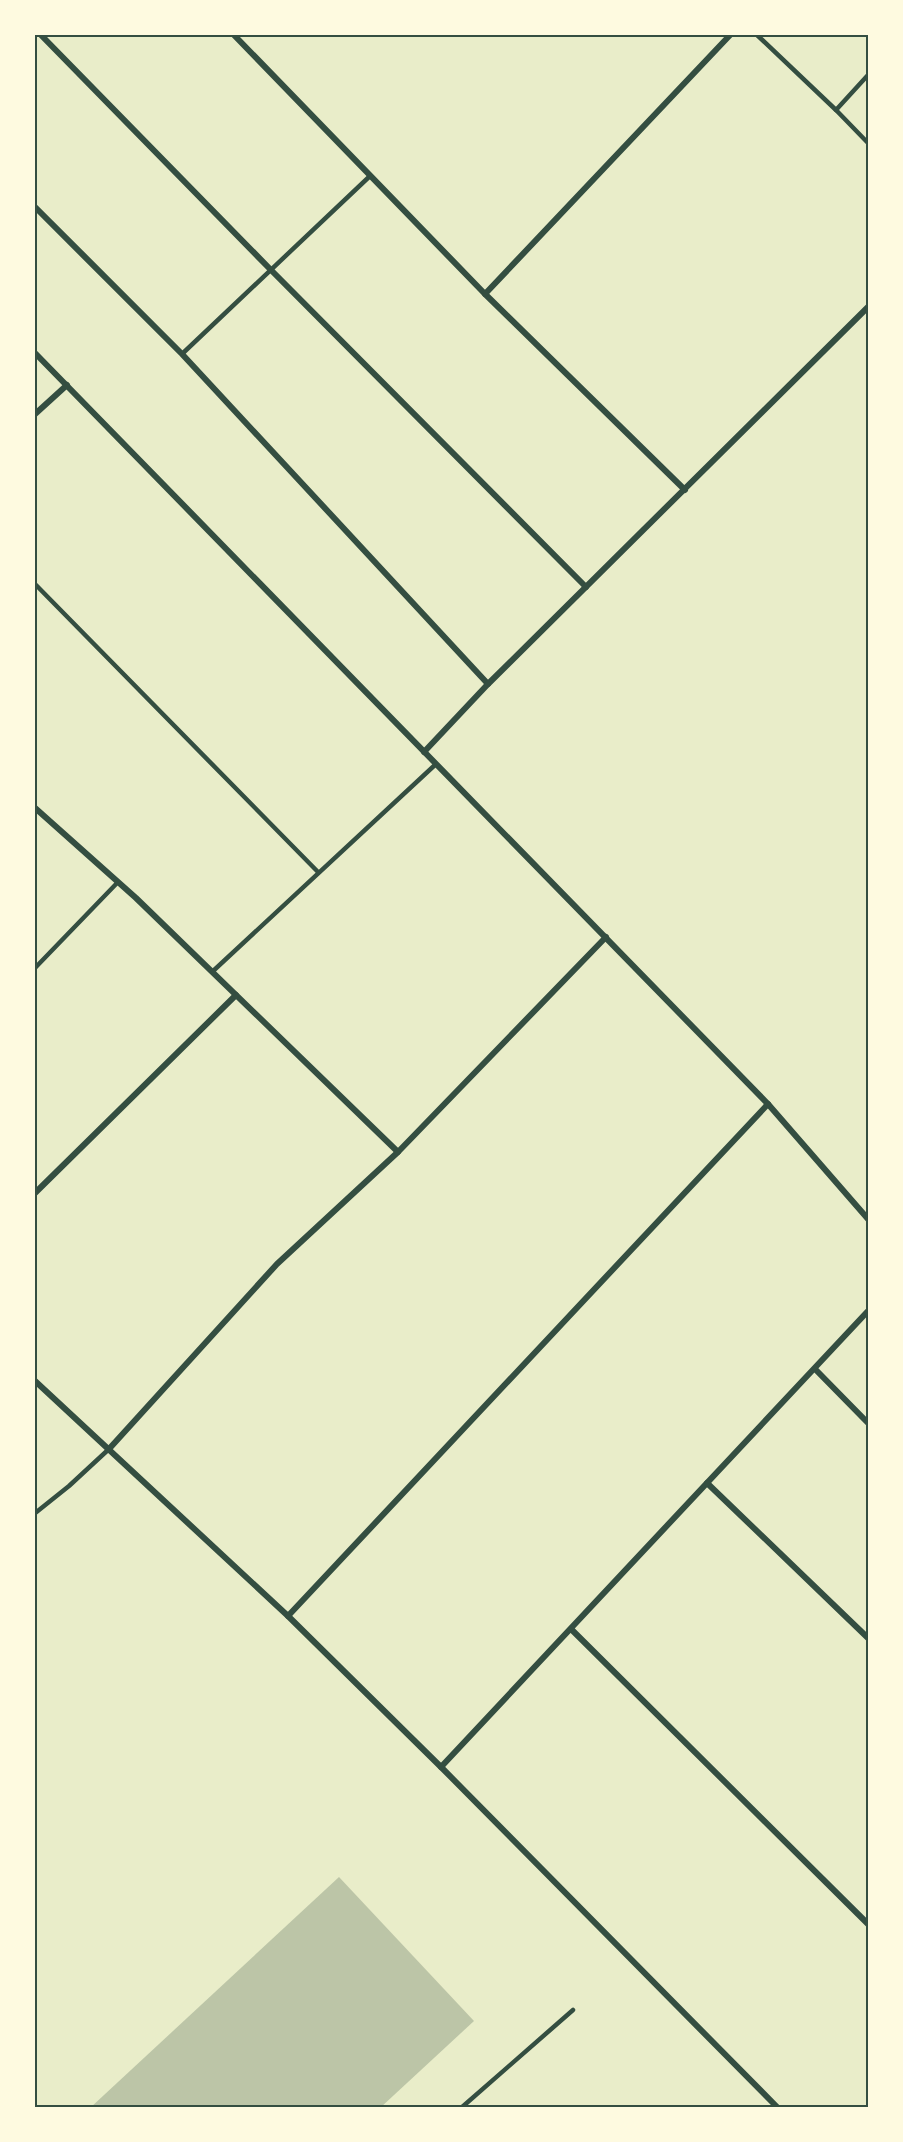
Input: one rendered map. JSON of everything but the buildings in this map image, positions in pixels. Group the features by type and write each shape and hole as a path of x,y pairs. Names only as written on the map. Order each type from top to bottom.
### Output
{"street":[{"path":"40,34 586,587"},
{"path":"233,34 485,294 685,490"},
{"path":"485,294 731,34"},
{"path":"34,206 182,354 488,684"},
{"path":"424,752 488,684 868,307"},
{"path":"34,352 768,1104 868,1219"},
{"path":"34,415 67,385"},
{"path":"34,807 118,882 398,1152"},
{"path":"109,1449 277,1264 398,1152 606,937"},
{"path":"34,1194 237,995"},
{"path":"288,1616 768,1104"},
{"path":"441,1767 868,1311"},
{"path":"815,1369 868,1423"},
{"path":"34,1380 288,1616 441,1767 778,2108"},
{"path":"707,1483 868,1638"},
{"path":"571,1629 868,1924"}],"lane":[{"path":"756,34 868,143"},
{"path":"836,110 868,75"},
{"path":"182,354 370,176"},
{"path":"34,583 318,872"},
{"path":"212,972 437,763"},
{"path":"34,969 118,882"},
{"path":"34,1514 109,1449"},
{"path":"461,2108 573,2010"}]}
